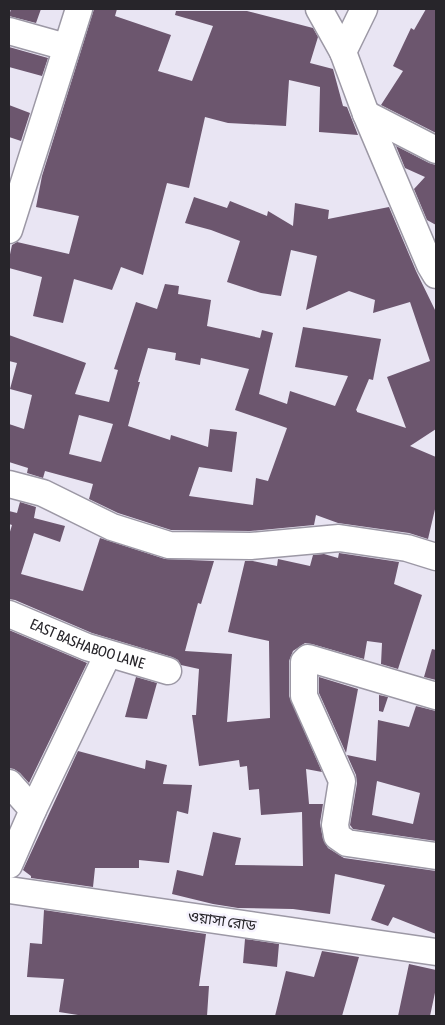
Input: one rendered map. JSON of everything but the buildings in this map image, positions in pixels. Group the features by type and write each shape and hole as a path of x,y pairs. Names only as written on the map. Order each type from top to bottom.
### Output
{"street":[{"path":"9,230 79,9"},
{"path":"319,9 342,52 366,114 434,264"},
{"path":"342,52 364,9"},
{"path":"9,31 66,48"},
{"path":"366,114 436,150"},
{"path":"9,484 42,493 112,527 169,545 251,546 339,538 407,548 436,557"},
{"name":"EAST BASHABOO LANE","path":"9,614 87,647 168,671"},
{"path":"9,864 108,654"},
{"path":"436,696 308,658 304,662 304,696 342,781 335,825 337,836 347,843 436,856"},
{"path":"9,783 33,810"},
{"name":"ওয়াসা রোড","path":"9,890 436,952"}]}
